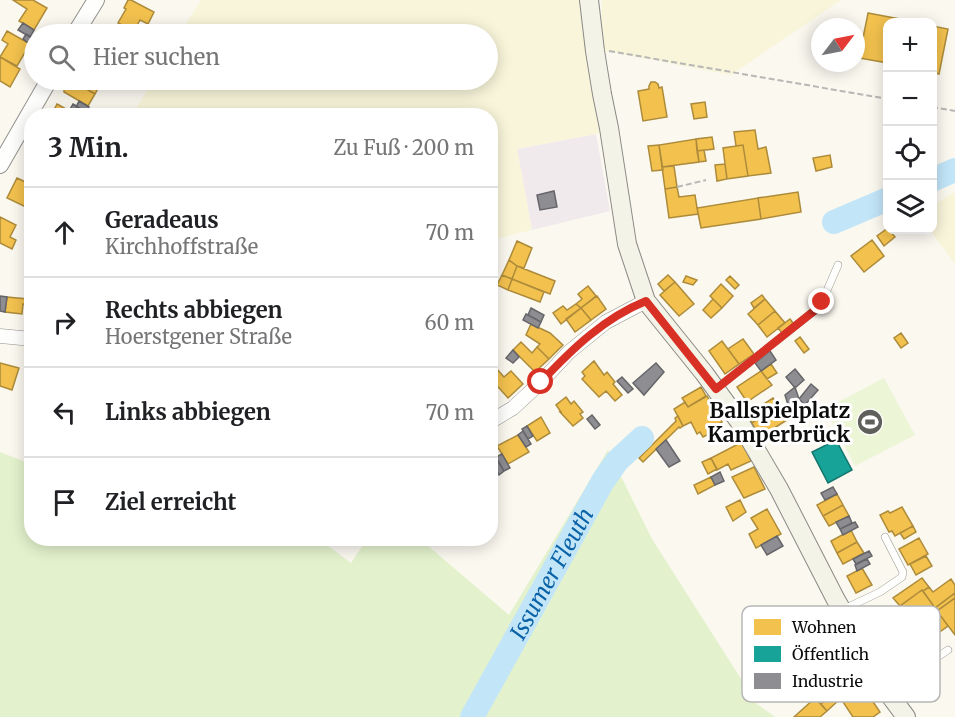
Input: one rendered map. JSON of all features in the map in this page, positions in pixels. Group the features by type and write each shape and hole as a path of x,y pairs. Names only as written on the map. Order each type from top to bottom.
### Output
{"main road":[{"path":"589,0 600,83 627,244 646,301 739,421 779,489 839,606"},
{"path":"894,702 906,717"}],"street":[{"path":"81,24 96,0"},
{"path":"32,108 43,90"},
{"path":"2,156 24,120"},
{"path":"498,417 513,408 569,352 606,321 646,301"},
{"path":"0,336 24,338"}],"lane":[{"path":"716,389 814,311 822,302 838,265"},
{"path":"850,606 880,592 902,577 903,572 885,537"},
{"path":"940,655 948,650"}],"path":[{"path":"601,50 883,98"},
{"path":"937,108 955,111"},
{"path":"677,187 706,180"}],"shaded area":[{"path":"201,0 589,0 609,128 596,134 517,149 532,230 498,238 498,108 137,108 147,90 498,90 498,24 186,24"},
{"path":"602,0 841,0 815,18 811,18 811,20 731,75 601,50"},
{"path":"596,134 610,211 532,230 517,149"},
{"path":"955,192 955,264 933,234 937,234 937,203"}],"green space":[{"name":"Ballspielplatz Kamperbrück","path":"884,378 915,435 855,466 825,409"},
{"path":"608,450 652,539 742,680 742,702 756,702 775,717 0,717 0,452 24,461 24,546 328,546 351,563 362,546 428,546 509,615"}],"building: Wohnen":[{"path":"13,0 33,0 47,8 38,24 24,24 19,21 27,9"},
{"path":"128,0 131,0 154,12 148,24 140,20 138,24 120,24 118,23 126,9 124,8"},
{"path":"868,13 895,18 883,18 883,62 865,59 865,28"},
{"path":"937,27 948,29 939,74 937,73"},
{"path":"7,31 24,41 24,54 17,66 0,57 8,44 2,40"},
{"path":"0,57 20,69 10,87 0,81"},
{"path":"651,82 658,84 659,88 662,87 667,117 643,121 638,91 649,89"},
{"path":"64,90 88,90 95,94 88,106"},
{"path":"705,102 707,117 694,119 691,104"},
{"path":"755,130 758,149 766,147 771,173 748,176 743,145 736,146 734,132"},
{"path":"712,137 714,149 697,151 696,139"},
{"path":"696,139 699,162 662,167 659,145"},
{"path":"659,145 663,170 652,171 648,146"},
{"path":"743,145 748,176 727,179 723,148"},
{"path":"704,150 706,161 699,162 697,151"},
{"path":"830,155 832,167 816,171 813,158"},
{"path":"725,164 727,179 717,181 715,165"},
{"path":"674,166 677,187 665,189 662,167"},
{"path":"17,178 24,181 24,206 7,198"},
{"path":"677,187 679,197 695,195 698,214 669,218 665,189"},
{"path":"798,192 801,212 761,219 758,198"},
{"path":"758,198 761,219 701,228 697,208"},
{"path":"0,217 16,225 10,237 16,240 12,249 0,243"},
{"path":"883,232 883,234 892,234 895,237 884,246 877,236"},
{"path":"872,240 884,256 864,272 851,256"},
{"path":"517,241 532,248 524,268 509,260"},
{"path":"509,260 517,266 512,279 502,275"},
{"path":"517,266 555,281 550,294 512,279"},
{"path":"502,275 512,279 508,290 498,285"},
{"path":"668,275 675,282 664,291 658,284"},
{"path":"686,276 697,280 693,285 683,282"},
{"path":"730,276 739,285 735,289 726,280"},
{"path":"512,279 544,292 540,302 508,290"},
{"path":"675,282 694,304 679,316 660,295"},
{"path":"721,284 733,296 722,308 710,296"},
{"path":"588,286 596,296 581,308 576,304 582,299 578,294"},
{"path":"762,295 765,299 754,308 751,303"},
{"path":"597,296 606,309 591,320 581,308"},
{"path":"7,297 24,299 22,314 5,312"},
{"path":"713,299 722,308 711,318 703,310"},
{"path":"765,299 775,311 758,325 748,314"},
{"path":"576,304 581,308 561,324 553,313 563,306 567,310"},
{"path":"581,308 591,320 575,332 566,319"},
{"path":"775,311 785,323 767,337 758,325"},
{"path":"790,319 793,323 782,333 778,328"},
{"path":"531,324 550,333 563,345 549,359 537,347 540,344 526,335"},
{"path":"901,333 908,343 901,348 894,338"},
{"path":"800,337 809,349 804,353 795,341"},
{"path":"743,339 754,354 739,364 728,349"},
{"path":"722,341 739,364 725,374 709,351"},
{"path":"521,342 532,353 537,347 549,359 535,372 513,350"},
{"path":"594,361 604,375 607,372 622,395 615,401 606,391 599,397 582,379 585,376 582,372"},
{"path":"0,363 19,368 12,390 0,386"},
{"path":"771,364 777,373 767,379 761,371"},
{"path":"498,370 504,377 511,371 523,384 508,398 498,387"},
{"path":"761,371 772,385 747,402 737,387"},
{"path":"701,387 706,396 688,407 682,398"},
{"path":"707,396 722,422 709,429 711,433 703,437 700,432 697,434 691,422 683,426 674,409 685,402 688,407"},
{"path":"566,397 571,404 574,401 583,412 580,414 583,418 573,426 556,405"},
{"path":"773,398 781,409 752,423 747,415"},
{"path":"781,409 787,420 760,437 752,423"},
{"path":"678,416 683,426 679,427 643,462 639,458 676,421 675,418"},
{"path":"541,417 550,433 537,441 527,426"},
{"path":"518,435 529,452 508,464 498,445"},
{"path":"742,442 751,461 731,470 728,464 717,470 711,458"},
{"path":"711,458 717,469 708,474 702,462"},
{"path":"754,467 765,489 744,498 732,477"},
{"path":"711,477 715,485 698,494 694,485"},
{"path":"837,494 843,505 823,516 817,505"},
{"path":"740,500 746,512 733,521 726,507"},
{"path":"843,505 849,516 829,526 823,516"},
{"path":"902,507 913,526 895,536 892,531 889,532 880,515"},
{"path":"767,509 781,534 756,548 749,534 758,529 751,518"},
{"path":"913,526 916,532 904,539 900,533"},
{"path":"851,530 857,542 837,553 831,541"},
{"path":"919,538 928,554 908,565 899,549"},
{"path":"857,542 864,553 843,564 837,553"},
{"path":"926,556 932,566 916,575 910,564"},
{"path":"862,568 872,585 856,593 847,576"},
{"path":"922,578 929,587 900,606 893,598"},
{"path":"951,579 955,585 955,593 938,606 934,606 923,591 929,587 933,592"},
{"path":"922,590 934,606 900,606"},
{"path":"955,593 955,598 940,609 940,606 938,606"},
{"path":"955,598 955,635 940,615 940,609"},
{"path":"940,615 948,626 940,632"},
{"path":"811,702 819,702 827,711 820,717 794,717"},
{"path":"823,702 837,702 827,711 821,704"},
{"path":"843,702 873,702 880,712 873,717 853,717"}],"building: Öffentlich":[{"path":"836,440 852,470 828,483 812,452"}],"building: Industrie":[{"path":"23,23 25,24 24,34 18,30"},
{"path":"79,101 89,107 78,108 76,107"},
{"path":"554,191 557,207 540,210 537,195"},
{"path":"0,296 7,297 5,312 0,311"},
{"path":"531,308 544,315 541,322 528,315"},
{"path":"526,314 541,322 538,328 523,320"},
{"path":"513,350 519,357 513,363 506,358"},
{"path":"770,351 776,360 761,371 755,363"},
{"path":"656,363 664,372 644,395 633,383"},
{"path":"795,369 804,380 795,388 786,377"},
{"path":"622,377 633,389 628,393 617,381"},
{"path":"811,384 818,390 805,405 799,399"},
{"path":"795,387 799,399 789,408 785,395"},
{"path":"592,415 600,425 595,429 587,419"},
{"path":"527,426 533,436 528,439 522,429"},
{"path":"523,431 531,444 526,447 518,435"},
{"path":"666,440 680,461 669,467 656,449"},
{"path":"502,454 510,468 504,471 498,456"},
{"path":"498,461 504,471 499,475 498,473"},
{"path":"720,472 724,481 715,485 711,477"},
{"path":"833,487 837,494 825,500 821,493"},
{"path":"849,516 852,523 840,529 836,522"},
{"path":"855,522 858,527 843,535 840,529"},
{"path":"777,536 783,546 767,555 761,545"},
{"path":"869,551 872,556 856,564 853,559"},
{"path":"867,559 870,564 857,571 855,565"}],"waterway":[{"name":"Issumer Fleuth","path":"937,178 955,170"},
{"name":"Issumer Fleuth","path":"834,222 883,201"},
{"name":"Issumer Fleuth","path":"472,717 603,481 617,461 642,438"}],"place":[{"name":"Ballspielplatz Kamperbrück","path":"870,422"}],"route":[{"path":"541,382 569,352 606,321 646,301 716,389 814,311 822,302"}]}
